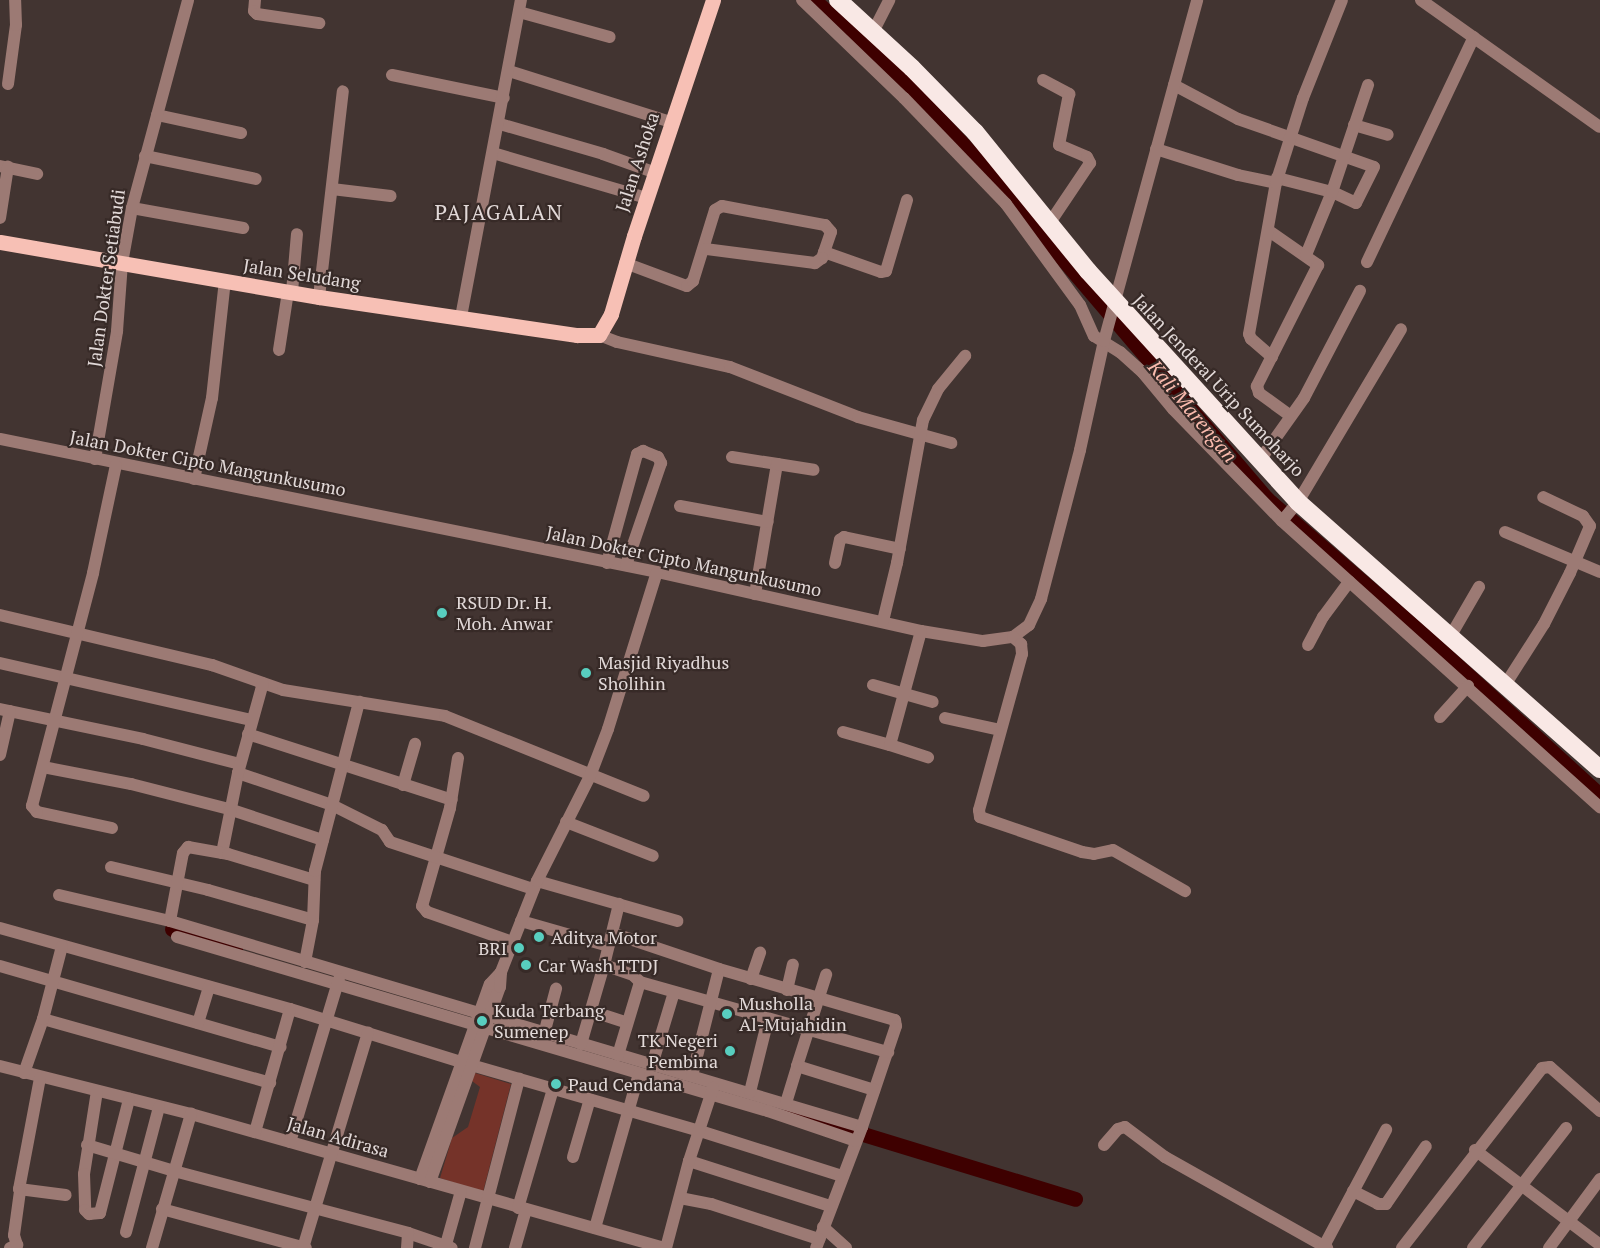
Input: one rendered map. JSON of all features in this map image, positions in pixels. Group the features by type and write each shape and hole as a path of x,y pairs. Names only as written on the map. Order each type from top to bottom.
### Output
{"highway":[{"name":"Jalan Jenderal Urip Sumoharjo","path":"838,0 975,132 1113,307 1260,460 1290,512 1450,637 1600,769"}],"main road":[{"name":"Jalan Ashoka","path":"598,335 611,314 625,263 713,0"},
{"name":"Jalan Seludang","path":"0,242 319,297 577,335 598,335"}],"street":[{"path":"8,84 16,25 15,0"},
{"name":"Jalan Dokter Setiabudi","path":"95,459 117,331 123,263 132,208 188,0"},
{"path":"255,0 254,11 257,14 319,23"},
{"path":"802,0 904,98 999,195 1080,305 1090,332 1105,338 1143,373 1173,409 1290,512 1348,582 1468,686 1600,807"},
{"path":"873,32 889,0"},
{"path":"1185,891 1113,850 1094,854 1082,852 980,817 979,810 1023,654 1021,644 1013,637 1029,625 1041,599 1080,450 1113,307 1197,0 1192,0"},
{"path":"1272,357 1251,339 1250,334 1277,180 1289,138 1342,0"},
{"path":"1421,0 1600,127"},
{"path":"461,317 500,124 520,6 610,37"},
{"path":"1367,262 1474,37"},
{"path":"509,71 671,122"},
{"path":"392,75 504,98"},
{"path":"1043,80 1067,91 1070,97 1059,145 1087,157 1090,163 1049,224"},
{"path":"1156,149 1238,175 1277,180 1332,192 1358,202 1373,170 1373,165 1238,119 1211,102 1174,85"},
{"path":"1306,255 1332,192 1368,85"},
{"path":"319,297 343,92"},
{"path":"157,115 242,134"},
{"path":"500,124 603,153 656,173"},
{"path":"1353,125 1388,135"},
{"path":"494,153 647,198"},
{"path":"145,156 256,179"},
{"path":"0,218 4,166 37,174"},
{"path":"332,189 391,196"},
{"path":"824,252 881,272 886,271 907,200"},
{"path":"625,263 687,286 693,281 705,249 715,210 722,206 825,225 831,232 824,252 815,263 705,249"},
{"path":"132,208 243,228"},
{"path":"1269,231 1317,262 1318,269 1257,390 1291,416"},
{"path":"279,350 290,292 297,234"},
{"path":"194,479 212,398 225,281"},
{"path":"1260,460 1304,398 1360,291"},
{"path":"1290,512 1401,329"},
{"path":"598,335 617,342 730,367 858,417 951,443"},
{"path":"883,621 900,549 923,420 938,389 965,356"},
{"name":"Jalan Dokter Cipto Mangunkusumo","path":"0,440 657,572 921,631 983,641 1013,637"},
{"path":"607,563 637,454 643,451 658,457 661,463 626,566"},
{"path":"732,457 814,470"},
{"path":"755,594 777,464"},
{"path":"112,828 34,810 32,806 44,766 53,720 77,632 116,465"},
{"path":"1505,685 1544,624 1575,563 1590,523 1583,516 1543,497"},
{"path":"680,506 768,522"},
{"path":"1505,532 1600,572"},
{"path":"835,563 840,540 844,537 900,549"},
{"path":"425,1181 482,1021 500,987 501,972 535,885 590,776 608,729 657,572"},
{"path":"1308,645 1323,616 1348,582"},
{"path":"1450,637 1479,587"},
{"path":"0,615 212,665 284,690 445,716 644,796"},
{"path":"890,745 921,631"},
{"path":"0,663 251,720"},
{"path":"222,853 229,809 251,720 263,683"},
{"path":"873,685 933,702"},
{"path":"1440,717 1468,686"},
{"path":"305,962 313,920 314,880 359,702"},
{"path":"0,755 5,710 53,720 239,769 332,805 382,830 390,842 535,885 619,904 677,921"},
{"path":"945,718 1000,730"},
{"path":"843,732 928,757"},
{"path":"248,734 345,763 403,785 452,800"},
{"path":"403,785 415,744"},
{"path":"458,758 452,800 422,902 424,910 512,942"},
{"path":"44,766 131,784 229,809 323,840"},
{"path":"566,822 653,856"},
{"path":"170,921 183,853 188,847 222,853 314,880"},
{"path":"111,867 313,920"},
{"path":"59,895 170,921 305,962 339,979"},
{"path":"581,1044 619,904"},
{"path":"521,921 609,946"},
{"path":"0,928 290,1009 519,1080 700,1131 842,1176"},
{"path":"612,933 751,979 895,1020 896,1026 888,1052 819,1238"},
{"path":"177,937 339,979 482,1021 639,1074 713,1089 859,1133"},
{"path":"24,1073 43,1019 62,946"},
{"path":"751,979 760,953"},
{"path":"604,965 633,975 640,982 888,1052"},
{"path":"787,990 793,965"},
{"path":"0,966 281,1047"},
{"path":"692,1076 719,969"},
{"path":"786,1102 826,975"},
{"path":"290,1142 339,979"},
{"path":"618,1055 640,982"},
{"path":"198,1023 209,987"},
{"path":"544,1034 556,989"},
{"path":"652,1065 674,992"},
{"path":"255,1132 290,1009"},
{"path":"591,1011 627,1023"},
{"path":"43,1019 270,1083"},
{"path":"750,1092 768,1019"},
{"path":"482,1021 544,1034 692,1076 713,1089 750,1092 786,1102 859,1133"},
{"path":"162,1209 304,1248 368,1034"},
{"name":"Jalan Adirasa","path":"0,1066 40,1078 190,1114 666,1248"},
{"path":"797,1066 874,1090"},
{"path":"1402,1248 1475,1150 1544,1066 1555,1071 1600,1111"},
{"path":"595,1228 639,1074"},
{"path":"10,1248 17,1245 14,1235 20,1191 40,1078"},
{"path":"475,1248 519,1080"},
{"path":"515,1248 522,1209 553,1089"},
{"path":"666,1248 689,1161 713,1089"},
{"path":"97,1091 87,1145 84,1197 85,1210 89,1214 100,1213 129,1099"},
{"path":"573,1156 590,1099"},
{"path":"126,1232 159,1107"},
{"path":"152,1248 190,1114"},
{"path":"1104,1145 1118,1129 1125,1127 1165,1157 1325,1247 1386,1130"},
{"path":"1473,1248 1566,1128"},
{"path":"87,1145 174,1171 408,1233 447,1247 461,1191"},
{"path":"1353,1191 1378,1204 1386,1204 1426,1146"},
{"path":"1475,1150 1600,1245"},
{"path":"689,1161 830,1206"},
{"path":"1549,1248 1600,1179"},
{"path":"20,1191 66,1195"},
{"path":"680,1198 711,1204 846,1248"},
{"path":"407,1248 408,1233"}],"shaded area":[{"path":"475,1073 511,1084 483,1192 440,1178 452,1138 468,1127 480,1087 472,1081"}],"waterway":[{"name":"Kali Marengan","path":"814,0 899,76 987,170 1267,499 1423,634 1600,795"},
{"path":"172,929 235,948"},
{"path":"791,1112 1075,1199"}],"place":[{"name":"RSUD Dr. H. Moh. Anwar","path":"442,613"},
{"name":"Masjid Riyadhus Sholihin","path":"586,673"},
{"name":"Aditya Motor","path":"539,937"},
{"name":"BRI","path":"519,948"},
{"name":"Car Wash TTDJ","path":"526,965"},
{"name":"Musholla Al-Mujahidin","path":"727,1014"},
{"name":"Kuda Terbang Sumenep","path":"482,1021"},
{"name":"TK Negeri Pembina","path":"730,1051"},
{"name":"Paud Cendana","path":"556,1084"}],"district":[{"name":"PAJAGALAN","path":"499,212"}]}
